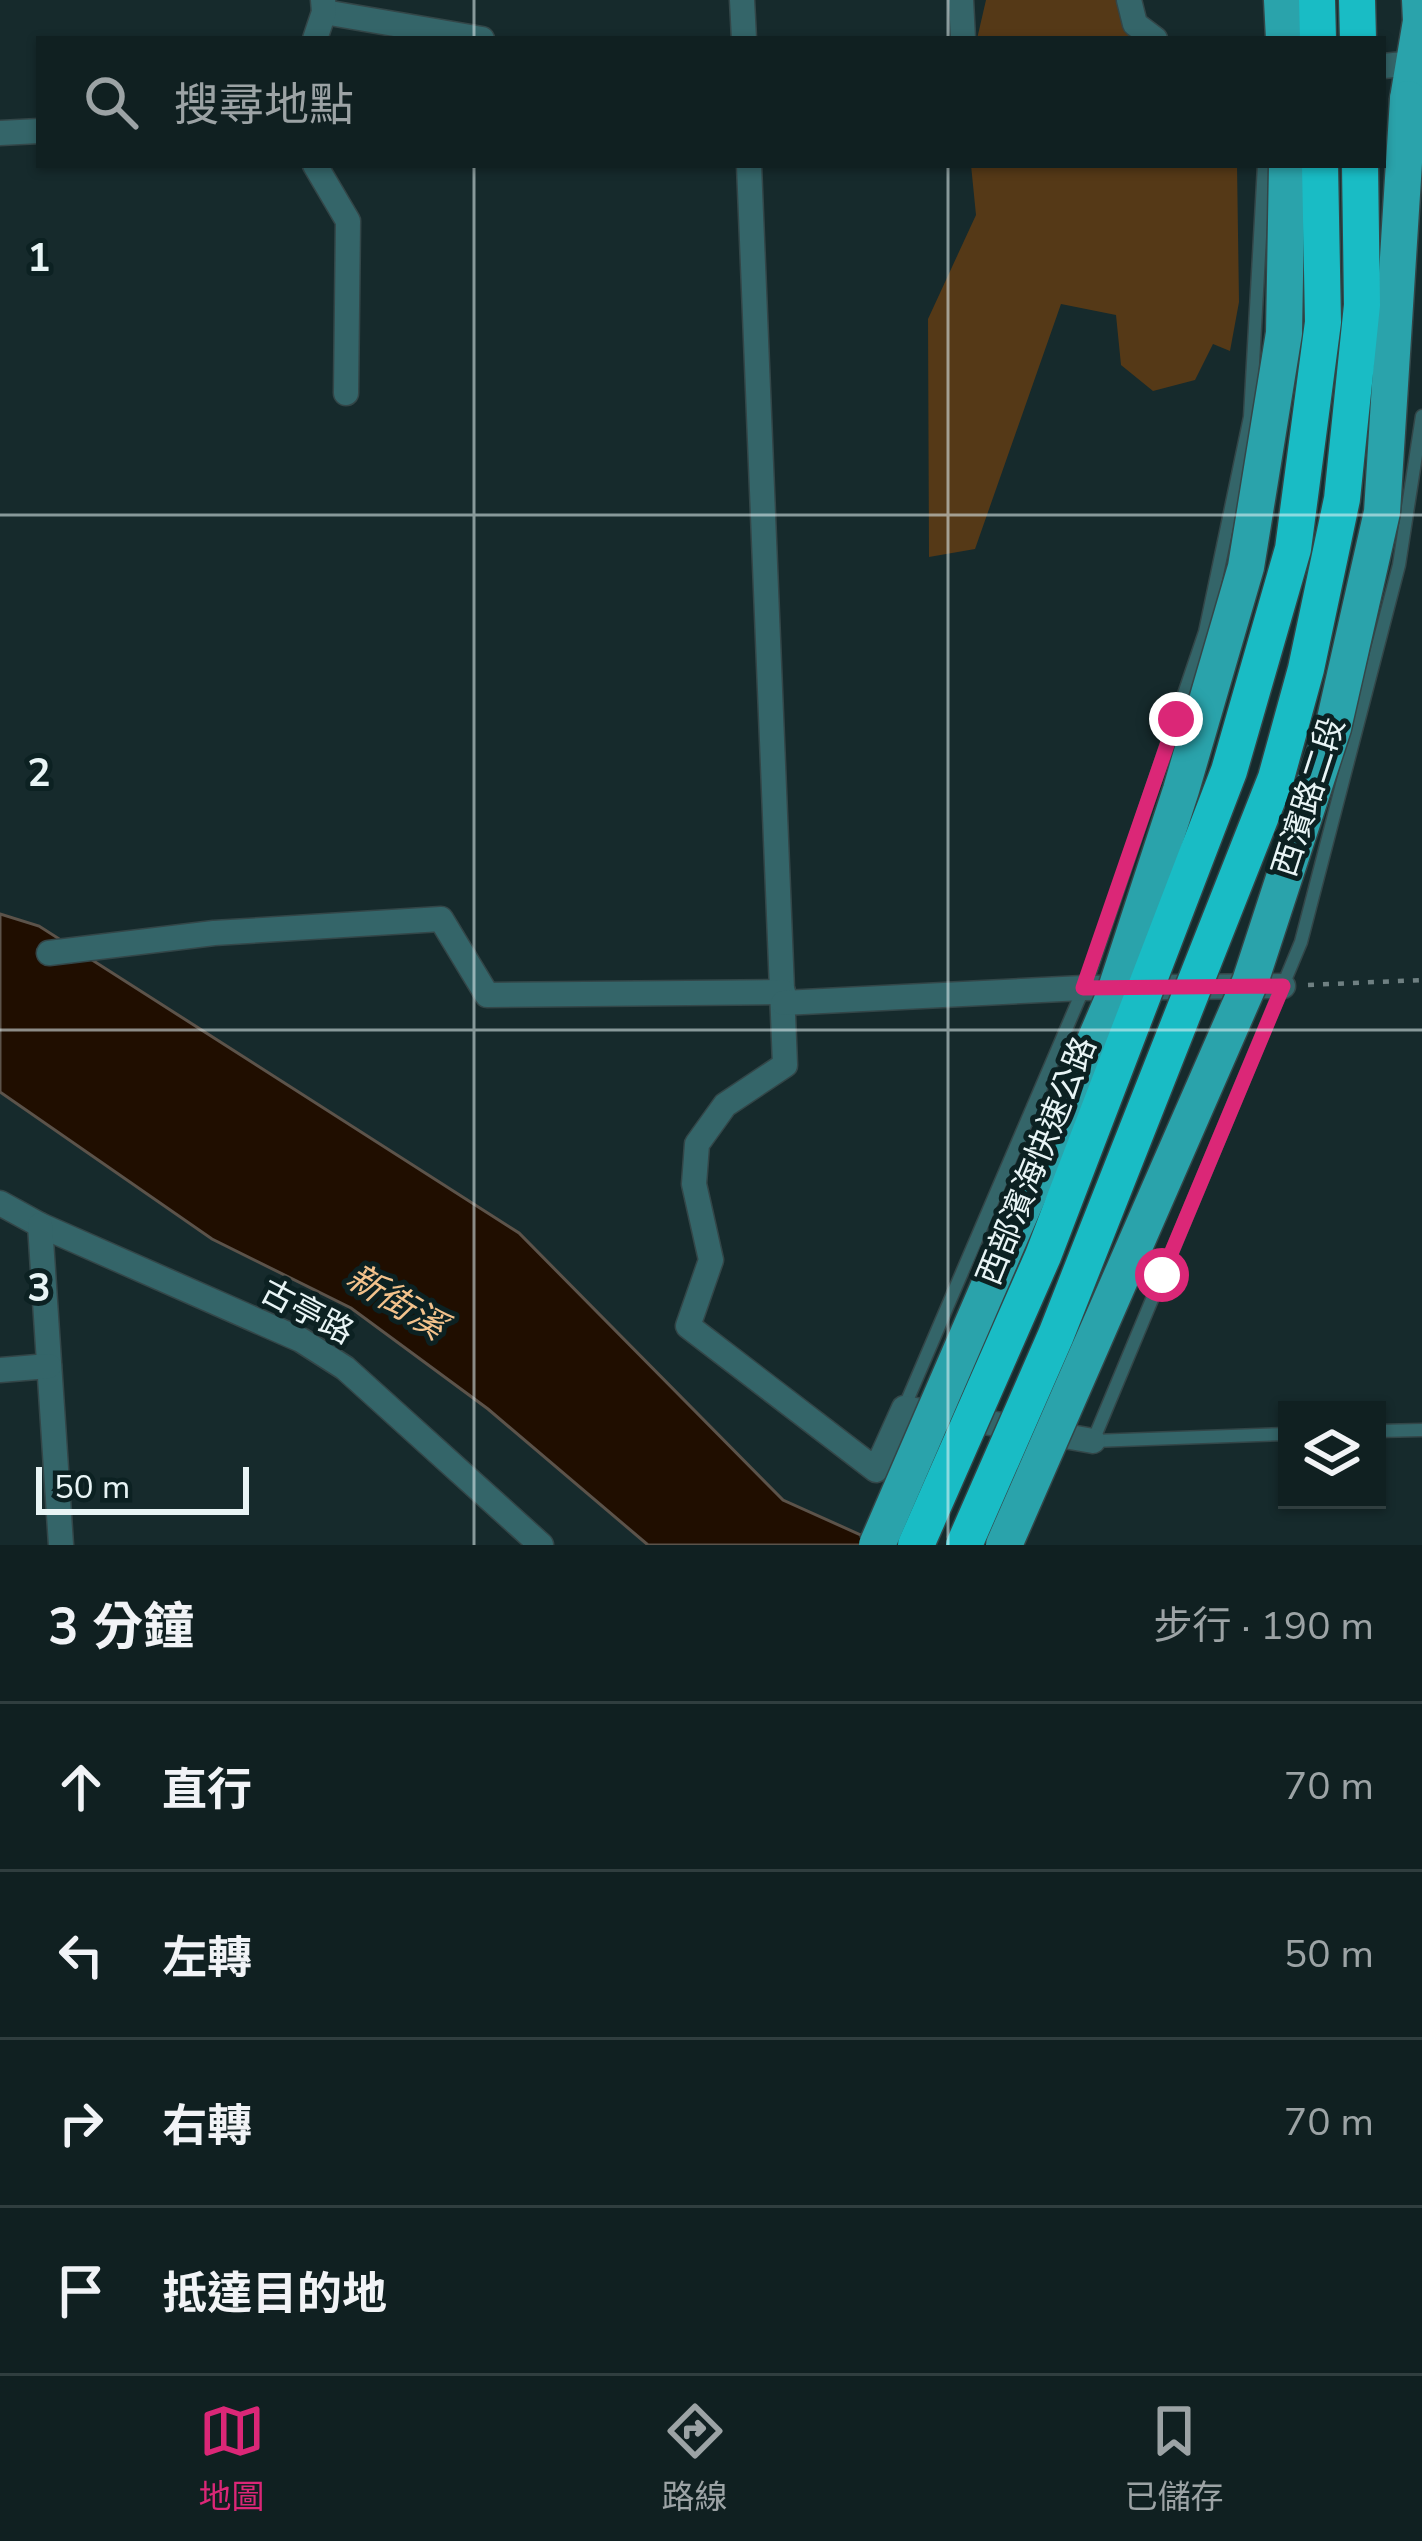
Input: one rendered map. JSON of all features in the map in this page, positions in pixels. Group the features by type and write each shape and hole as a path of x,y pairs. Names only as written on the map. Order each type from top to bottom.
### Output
{"highway":[{"path":"1317,0 1318,36"},
{"path":"1357,0 1358,36"},
{"name":"西部濱海快速公路","path":"916,1545 1043,1256 1229,771 1293,549 1324,322 1320,168"},
{"path":"964,1545 1056,1335 1276,778 1306,669 1342,499 1362,304 1360,168"}],"main road":[{"path":"1282,0 1284,36"},
{"name":"西濱路二段","path":"1004,1545 1250,982 1334,728 1382,512 1407,76 1420,0"},
{"path":"877,1545 1112,1001 1181,790 1246,567 1284,333 1287,168"}],"street":[{"path":"742,0 743,36"},
{"path":"961,0 963,36"},
{"path":"1129,0 1136,24 1151,36"},
{"path":"316,36 323,6 468,36"},
{"path":"0,133 36,131"},
{"path":"317,168 348,221 346,393"},
{"path":"749,168 785,1065 725,1105 697,1144 694,1184 711,1259 688,1326 876,1471 904,1408 1093,1441"},
{"path":"49,953 214,933 441,919 487,995 783,998 1283,986"},
{"name":"古亭路","path":"0,1203 301,1340 345,1368 541,1545"},
{"path":"40,1225 62,1545"},
{"path":"0,1370 49,1366"}],"lane":[{"path":"904,1408 1083,988 1205,632 1250,417 1264,168"},
{"path":"1278,1434 1093,1441 1301,942 1399,565 1422,416"},
{"path":"1386,1431 1422,1430"}],"path":[{"path":"1283,986 1422,980"}],"shaded area":[{"path":"986,0 1128,0 1136,36 978,36"},
{"path":"971,168 1237,168 1239,302 1230,351 1213,344 1195,380 1153,391 1121,365 1116,315 1061,304 975,549 929,557 928,319 976,215"}],"water":[{"name":"新街溪","path":"0,914 39,926 519,1233 783,1500 883,1545 648,1545 488,1409 351,1308 212,1239 0,1092"}],"route":[{"path":"1162,1275 1283,986 1083,988 1176,719"}]}
